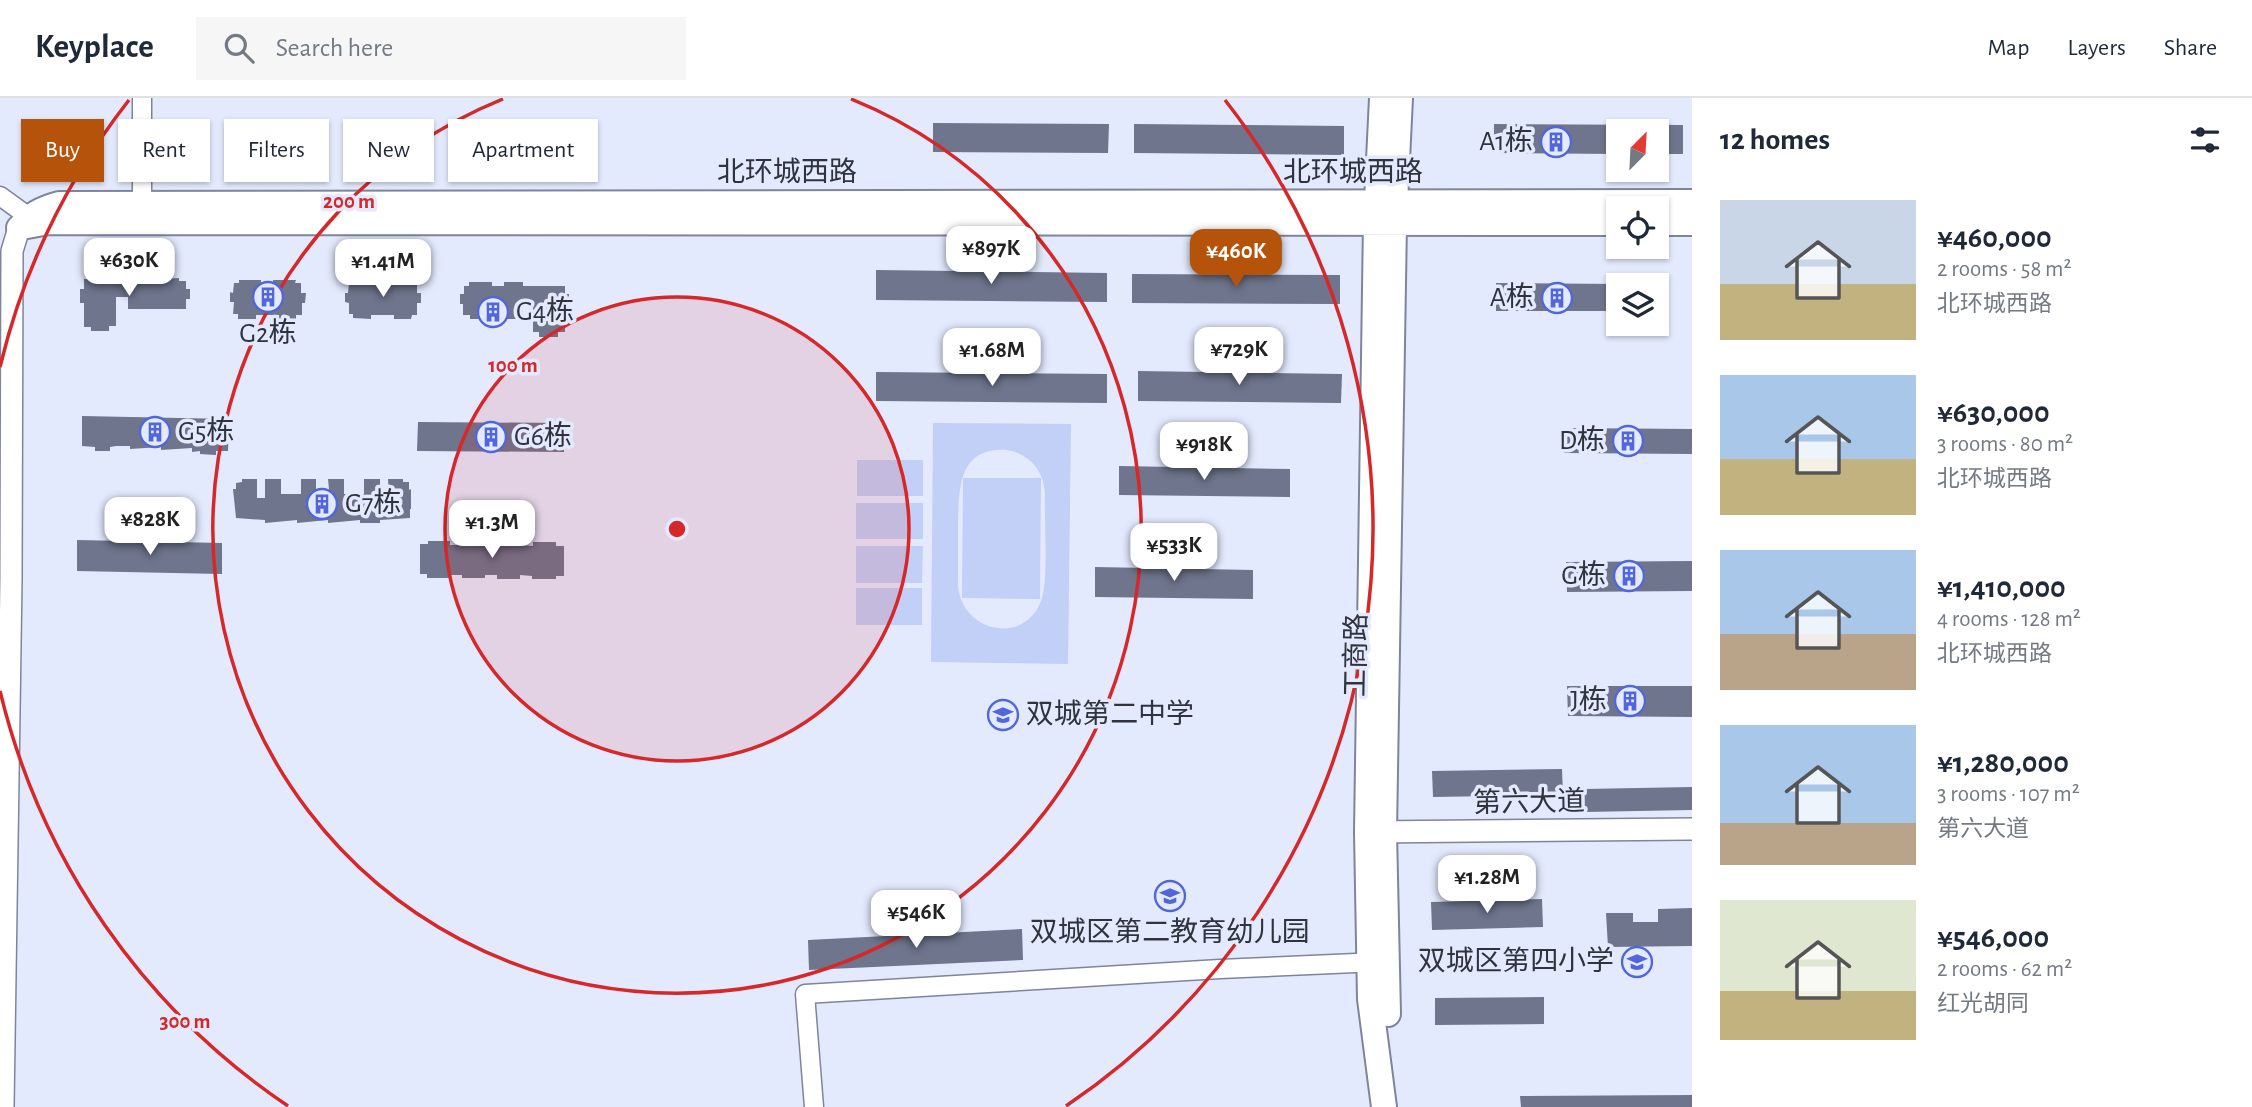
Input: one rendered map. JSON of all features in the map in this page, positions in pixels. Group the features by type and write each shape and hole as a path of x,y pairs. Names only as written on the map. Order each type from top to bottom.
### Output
{"main road":[{"path":"1382,98 1385,212"},
{"path":"1385,212 1400,98"},
{"name":"北环城西路","path":"28,223 1385,212 1692,202"},
{"name":"北环城西路","path":"28,223 40,209 59,204 142,203 1385,212 1606,222"},
{"name":"工商路","path":"1384,1107 1371,1010 1377,962 1376,832 1385,212"},
{"path":"1669,223 1692,223"},
{"name":"工商路","path":"1377,962 1388,1007 1401,1107"}],"street":[{"path":"142,98 142,203"},
{"path":"0,197 28,223 12,251 11,579 3,1107"},
{"name":"第六大道","path":"1376,832 1692,829"},
{"path":"814,1107 805,994 1377,962"}],"shaded area":[{"path":"933,423 1071,424 1068,664 931,662","holes":["991,451 1015,452 1034,465 1044,486 1045,579 1041,601 1033,615 1021,624 995,628 970,614 962,602 958,586 959,497 964,472 979,455"]},
{"path":"857,460 923,460 923,496 857,496"},
{"path":"963,478 1041,478 1040,599 962,598"},
{"path":"856,503 923,503 923,539 856,539"},
{"path":"856,546 923,546 922,583 856,583"},
{"path":"856,588 922,588 922,625 856,625"}],"building":[{"path":"933,123 1109,124 1108,153 933,152"},
{"path":"1134,124 1344,126 1344,155 1134,153"},
{"name":"A1栋","path":"1494,124 1606,125 1606,154 1494,153"},
{"name":"A1栋","path":"1670,125 1683,125 1683,154 1670,154"},
{"path":"876,270 1107,273 1107,302 876,300"},
{"path":"1132,274 1340,275 1340,304 1132,303"},
{"path":"126,277 145,277 145,280 179,278 179,281 186,281 186,289 190,289 190,299 186,299 186,309 128,309 128,297 116,297 116,326 109,326 109,331 91,331 91,327 84,327 84,303 80,303 80,289 84,289 84,279 126,280"},
{"path":"354,279 376,280 376,283 411,280 411,283 417,283 421,303 417,303 417,315 412,315 411,319 394,319 394,315 371,315 371,319 353,318 353,314 349,314 349,303 345,302 345,293 348,293 349,283 354,283"},
{"name":"G2栋","path":"239,280 273,283 273,280 296,280 295,283 301,283 301,293 306,293 305,303 302,303 302,315 296,315 296,319 279,319 279,315 256,315 256,319 238,319 238,314 233,314 234,302 230,302 230,292 233,293 234,283 239,283"},
{"name":"G4栋","path":"469,282 492,282 492,286 504,286 504,282 523,282 523,286 565,286 565,294 569,294 569,304 565,304 565,308 569,308 569,324 565,324 565,332 558,332 558,337 539,337 539,332 533,332 533,301 523,301 523,319 504,319 504,315 491,315 491,319 470,319 470,315 463,315 463,304 460,304 460,294 464,294 464,286 469,286"},
{"name":"A栋","path":"1496,283 1606,284 1606,311 1496,311"},
{"path":"1138,371 1342,374 1341,403 1138,401"},
{"path":"876,372 1107,374 1107,403 876,401"},
{"name":"G5栋","path":"82,416 229,419 228,451 216,451 216,455 192,452 192,448 161,450 161,447 130,449 130,446 116,446 110,447 110,451 95,451 95,447 82,446"},
{"name":"G6栋","path":"418,422 564,423 564,452 417,451"},
{"name":"D栋","path":"1564,428 1692,429 1692,454 1564,453"},
{"path":"1119,466 1290,469 1290,497 1119,495"},
{"name":"G7栋","path":"242,479 257,479 257,498 265,498 265,479 281,479 281,494 301,494 301,479 316,479 316,499 330,499 328,479 344,479 344,494 364,494 364,479 380,479 380,498 389,498 388,479 403,479 403,482 409,482 409,490 411,489 410,518 380,520 380,523 360,523 360,520 328,523 328,520 297,523 297,520 265,523 265,520 236,518 233,489 236,489 236,483 242,482"},
{"path":"77,540 222,543 222,574 77,571"},
{"path":"428,541 450,541 450,545 462,545 463,541 485,541 485,545 520,542 520,545 533,546 533,542 556,542 556,546 564,546 564,576 556,576 556,579 532,579 532,576 520,575 520,579 497,579 497,575 485,575 485,578 450,575 450,578 427,578 427,574 420,574 420,544 428,544"},
{"name":"G栋","path":"1692,561 1692,591 1567,592 1566,562"},
{"path":"1095,567 1253,570 1253,599 1095,597"},
{"name":"J栋","path":"1567,686 1692,686 1692,717 1568,716"},
{"path":"1562,769 1563,795 1433,797 1432,771"},
{"path":"1692,787 1692,810 1584,812 1584,789"},
{"path":"1542,899 1543,927 1432,930 1431,902"},
{"path":"1692,908 1692,946 1608,947 1606,913 1633,913 1633,922 1658,922 1658,909"},
{"path":"1022,929 1023,960 809,970 808,940"},
{"path":"1544,997 1544,1024 1435,1025 1435,998"},
{"path":"1692,1095 1692,1107 1521,1107 1520,1096"}],"place":[{"name":"A1栋","path":"1556,142"},
{"name":"G2栋","path":"268,297"},
{"name":"A栋","path":"1557,298"},
{"name":"G4栋","path":"493,312"},
{"name":"G5栋","path":"155,432"},
{"name":"G6栋","path":"491,437"},
{"name":"D栋","path":"1628,441"},
{"name":"G7栋","path":"322,504"},
{"name":"G栋","path":"1629,576"},
{"name":"J栋","path":"1630,701"},
{"name":"双城第二中学","path":"1003,715"},
{"name":"双城区第二教育幼儿园","path":"1170,896"},
{"name":"双城区第四小学","path":"1637,962"}]}
